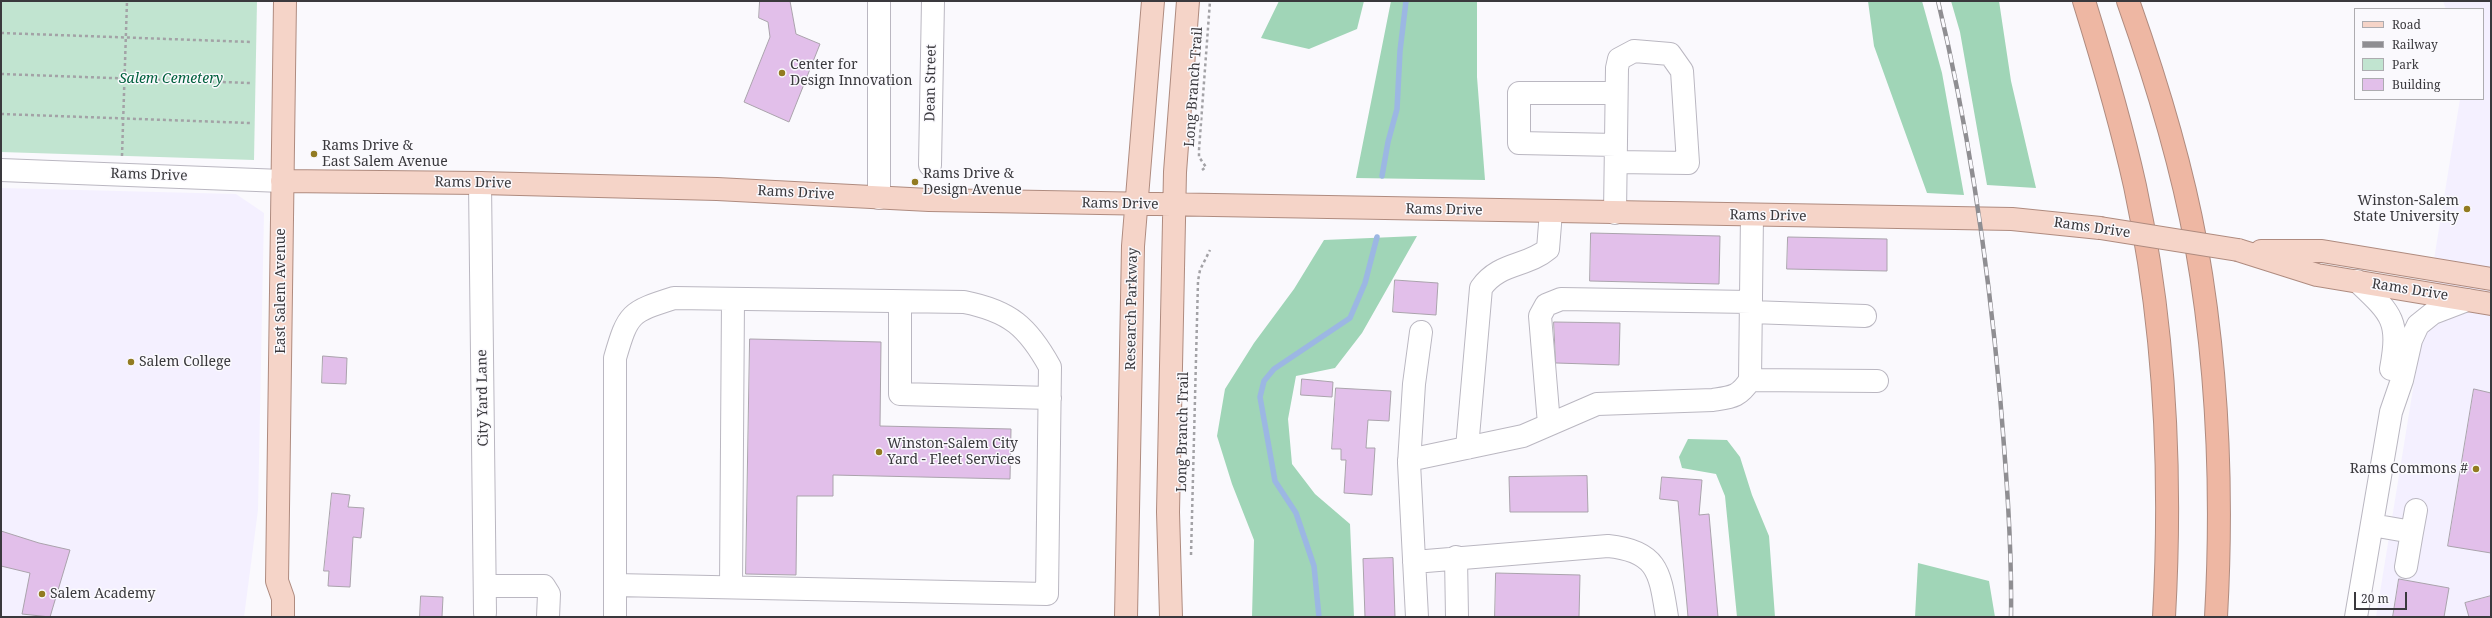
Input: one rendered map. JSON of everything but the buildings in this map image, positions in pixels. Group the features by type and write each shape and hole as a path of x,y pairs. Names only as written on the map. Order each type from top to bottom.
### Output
{"highway":[{"path":"2084,1 2102,58 2135,187 2155,315 2166,437 2168,502 2164,617"},
{"path":"2128,1 2165,114 2182,178 2196,243 2206,308 2218,434 2219,502 2216,617"}],"main road":[{"name":"East Salem Avenue","path":"268,617 271,597 277,581 282,324 282,181 285,1"},
{"name":"Research Parkway","path":"1126,617 1133,246 1153,1"},
{"path":"1171,617 1168,512 1174,205 1175,172 1188,1"},
{"name":"Rams Drive","path":"282,181 480,183 709,189 879,198 1174,205 2012,219 2100,228 2238,250 2322,251 2491,279"},
{"name":"Rams Drive","path":"2238,250 2317,275 2491,304"},
{"name":"East Salem Avenue","path":"277,581 283,598 283,617"}],"street":[{"path":"879,1 879,198"},
{"name":"Dean Street","path":"930,165 933,1"},
{"path":"1615,213 1616,153 1616,93 1619,59 1634,51 1670,54 1682,71 1688,163 1616,153 1519,143 1519,93 1616,93"},
{"name":"Rams Drive","path":"1,170 282,181"},
{"name":"City Yard Lane","path":"480,183 486,613"},
{"path":"1467,448 1481,288 1488,278 1509,266 1542,254 1548,249 1551,212"},
{"path":"1410,460 1523,436 1597,404 1713,400 1731,397 1743,392 1750,380 1752,215"},
{"path":"2357,281 2384,306 2395,329 2395,349 2389,386 2391,412"},
{"path":"615,585 1047,594 1050,367 1035,341 1017,322 989,307 964,302 674,298 635,312 623,330 615,358 615,585 615,617"},
{"path":"731,588 733,299"},
{"path":"1549,424 1540,316 1546,305 1561,299 1751,307 1865,316"},
{"path":"2356,617 2391,412 2402,380 2411,340 2418,325 2429,316 2467,300"},
{"path":"900,302 900,394 1050,398"},
{"path":"1417,617 1410,460 1414,384 1421,332"},
{"path":"1750,380 1877,382"},
{"path":"2406,567 2416,510"},
{"path":"2372,525 2412,532"},
{"path":"1414,562 1456,557 1608,546 1628,548 1644,556 1660,576 1667,617"},
{"path":"1456,557 1457,617"},
{"path":"485,586 544,586 549,594 548,617"}],"path":[{"path":"122,174 127,1"},
{"name":"Long Branch Trail","path":"1202,170 1206,167 1200,157 1199,150 1210,1"},
{"path":"1,33 252,42"},
{"path":"1,74 250,83"},
{"path":"1,114 250,123"},
{"name":"Long Branch Trail","path":"1190,563 1198,281 1202,265 1210,250"}],"shaded area":[{"name":"Winston-Salem State University","path":"2443,1 2491,1 2491,617 2376,617 2460,100 2484,100 2484,8 2446,8"},
{"name":"Salem College","path":"1,188 236,194 264,213 258,510 244,617 1,617"}],"green space":[{"name":"Salem Cemetery","path":"1,1 257,1 254,160 1,152"},
{"path":"1279,1 1364,1 1357,29 1309,49 1261,38"},
{"path":"1391,1 1477,1 1477,77 1485,180 1356,178"},
{"path":"1868,1 1922,1 1942,73 1964,195 1927,193 1874,46"},
{"path":"1951,1 1999,1 2011,81 2036,188 1987,185 1960,32"},
{"path":"1417,236 1362,333 1335,368 1296,376 1288,419 1292,464 1315,494 1350,524 1354,617 1252,617 1254,540 1232,484 1217,436 1225,389 1254,343 1294,289 1324,240"},
{"path":"1688,439 1727,440 1740,457 1752,495 1769,536 1775,617 1737,617 1725,496 1716,474 1682,468 1679,457"},
{"path":"1918,563 1989,581 1995,617 1915,617"}],"waterway":[{"path":"1382,176 1388,142 1397,109 1400,51 1406,1"},
{"path":"1319,617 1314,566 1296,513 1275,481 1260,397 1264,381 1274,369 1350,318 1365,283 1377,237"}],"railway":[{"path":"1938,1 1968,148 1990,296 2000,396 2010,534 2011,617"}],"place":[{"name":"Center for Design Innovation","path":"782,73"},
{"name":"Rams Drive & East Salem Avenue","path":"314,154"},
{"name":"Rams Drive & Design Avenue","path":"915,182"},
{"name":"Winston-Salem State University","path":"2467,209"},
{"name":"Salem College","path":"131,362"},
{"name":"Winston-Salem City Yard - Fleet Services","path":"879,452"},
{"name":"Rams Commons #","path":"2476,469"},
{"name":"Salem Academy","path":"42,594"}]}
